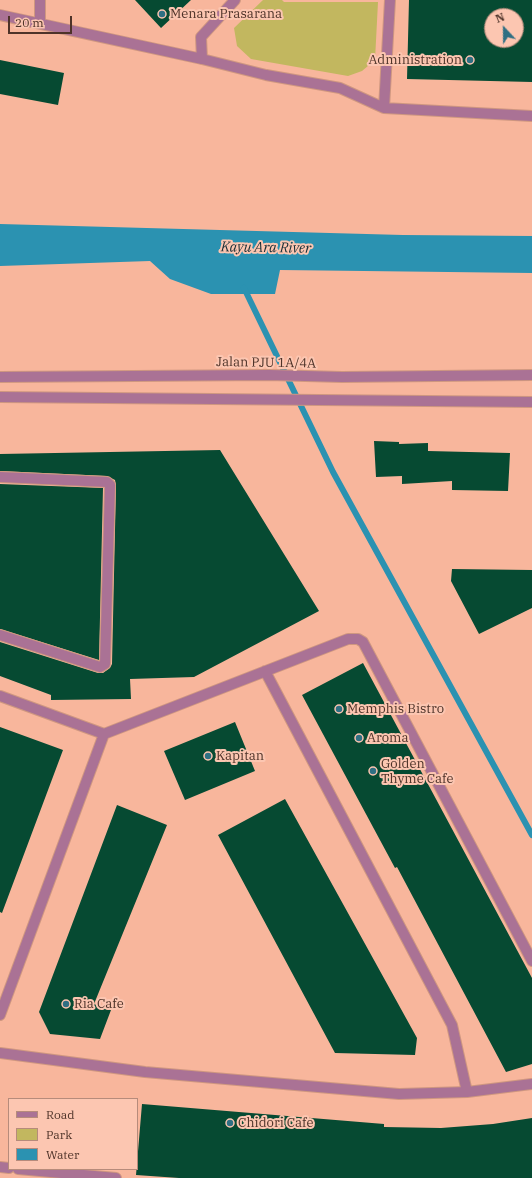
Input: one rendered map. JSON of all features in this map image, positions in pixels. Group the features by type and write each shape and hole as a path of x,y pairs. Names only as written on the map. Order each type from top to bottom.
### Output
{"street":[{"path":"40,0 40,23"},
{"path":"202,58 201,36 235,0"},
{"path":"384,108 390,0"},
{"path":"0,15 202,58 266,75 340,88 384,108 532,116"},
{"name":"Jalan PJU 1A/4A","path":"0,377 269,375 342,377 532,376"},
{"path":"0,397 532,402"},
{"path":"0,477 107,482 110,485 105,664 100,667 0,635"},
{"path":"0,696 104,734 348,639 358,639 364,642 532,961"},
{"path":"265,671 452,1024 466,1092"},
{"path":"0,1015 104,734"},
{"path":"0,1053 145,1072 399,1094 466,1092 532,1084"},
{"path":"29,1170 116,1178"}],"green space":[{"path":"263,0 282,0 284,2 378,2 375,60 362,71 348,76 251,59 237,46 234,28"}],"water":[{"name":"Kayu Ara River","path":"0,224 403,235 532,236 532,273 280,270 275,294 211,294 170,279 150,261 0,266"}],"building":[{"name":"Menara Prasarana","path":"135,0 191,0 161,28"},
{"name":"Administration","path":"409,0 532,0 532,82 407,79"},
{"path":"0,60 64,73 58,105 0,94"},
{"path":"374,441 399,442 399,444 428,443 428,451 510,453 508,491 452,490 452,481 402,484 402,476 376,477"},
{"path":"220,450 319,611 194,677 130,679 131,699 51,700 51,695 0,676 0,642 98,673 103,673 110,668 112,664 116,485 115,480 107,476 0,471 0,454"},
{"path":"0,484 103,488 99,660 0,629"},
{"path":"452,569 532,570 532,608 479,634 451,581"},
{"path":"363,663 532,978 532,1064 506,1072 397,867 395,868 302,695"},
{"path":"235,722 255,771 185,800 164,751"},
{"path":"0,727 63,750 2,913 0,912"},
{"path":"285,799 417,1038 415,1055 335,1053 218,835"},
{"path":"117,805 167,825 94,1004 111,1010 100,1039 50,1034 39,1012"},
{"path":"142,1104 384,1124 384,1127 441,1128 493,1124 532,1118 532,1178 179,1178 136,1175 136,1170 138,1170"}],"waterway":[{"path":"244,288 333,472 532,835"}],"place":[{"name":"Menara Prasarana","path":"162,14"},
{"name":"Administration","path":"470,60"},
{"name":"Memphis Bistro","path":"339,709"},
{"name":"Aroma","path":"359,738"},
{"name":"Kapitan","path":"208,756"},
{"name":"Golden Thyme Cafe","path":"373,771"},
{"name":"Ria Cafe","path":"66,1004"},
{"name":"Chidori Cafe","path":"230,1123"}]}
